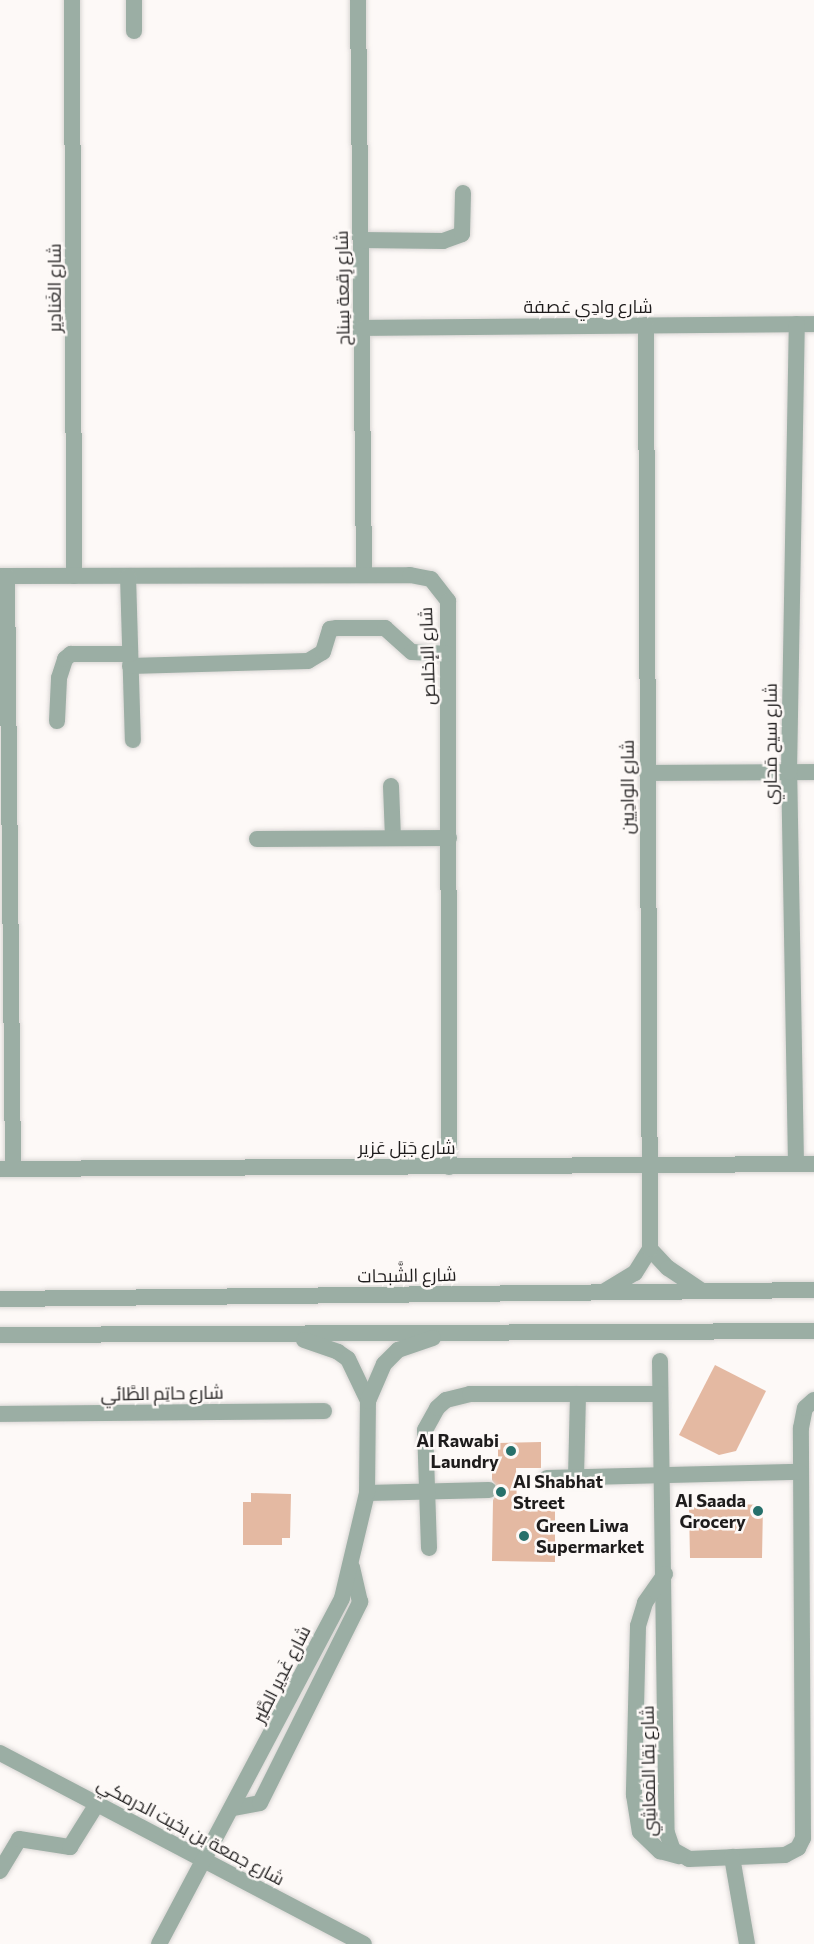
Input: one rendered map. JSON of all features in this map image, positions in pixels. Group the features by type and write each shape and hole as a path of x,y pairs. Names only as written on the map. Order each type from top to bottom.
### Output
{"street":[{"name":"شارع الغَنادِير","path":"72,0 74,576"},
{"path":"134,0 134,30"},
{"name":"شارع رِقعة سِناح","path":"358,0 364,575"},
{"path":"361,240 443,241 462,234 463,193"},
{"name":"شارع وادِي عَصفة","path":"363,328 806,324"},
{"name":"شارع سيح مَحاري","path":"796,1164 789,772 806,324"},
{"name":"شارع الوادِيين","path":"646,325 651,1249"},
{"name":"شارع الإخلاص","path":"4,576 410,575 431,579 448,601 449,1167"},
{"path":"4,576 7,1169"},
{"path":"128,576 133,740"},
{"path":"57,721 59,678 65,659 71,654 130,660 308,661 323,652 330,629 385,628 412,652 448,654"},
{"path":"647,773 814,772"},
{"path":"392,786 393,838"},
{"path":"258,838 449,838"},
{"name":"شارع جَبَل عَزير","path":"7,1169 814,1164"},
{"path":"603,1293 635,1273 651,1249 668,1268 701,1290"},
{"name":"شارع الشَّبحات","path":"0,1299 814,1290"},
{"path":"0,1335 814,1331"},
{"name":"شارع غَدِير الطَّير","path":"368,1401 390,1355 446,1333"},
{"name":"شارع غَدِير الطَّير","path":"159,1944 234,1808 342,1598 352,1567 367,1493 368,1401 353,1367 338,1352 278,1335"},
{"name":"شارع نِقا المَعاشِي","path":"660,1362 659,1476 665,1574 667,1833 673,1850 683,1857"},
{"path":"429,1548 425,1492 425,1430 429,1418 446,1400 470,1394 660,1394"},
{"path":"576,1477 578,1394"},
{"path":"665,1574 645,1603 638,1626 636,1816 640,1832 648,1843 683,1857 785,1855 798,1848 805,1832 800,1472 802,1418 814,1400"},
{"name":"شارع حاتِم الطَّائي","path":"0,1414 324,1410"},
{"path":"547,1478 800,1472"},
{"path":"367,1493 489,1490"},
{"name":"شارع جمعة بن بخيت الدرمكي","path":"0,1753 355,1942"},
{"path":"0,1871 19,1839 70,1847 97,1804"},
{"path":"732,1857 747,1944"}],"building":[{"path":"715,1365 766,1391 736,1451 719,1455 679,1435"},
{"name":"Green Liwa Supermarket","path":"541,1442 541,1468 516,1468 517,1509 555,1511 555,1562 492,1561 493,1500 499,1490 492,1480 492,1462 498,1462 498,1443"},
{"path":"251,1493 291,1494 290,1538 282,1538 282,1545 243,1545 243,1502 251,1502"},
{"path":"734,1504 763,1505 762,1558 690,1558 689,1507 733,1508"}],"place":[{"name":"Al Rawabi Laundry","path":"511,1451"},
{"name":"Al Shabhat Street","path":"501,1492"},
{"name":"Al Saada Grocery","path":"758,1511"},
{"name":"Green Liwa Supermarket","path":"524,1536"}]}
